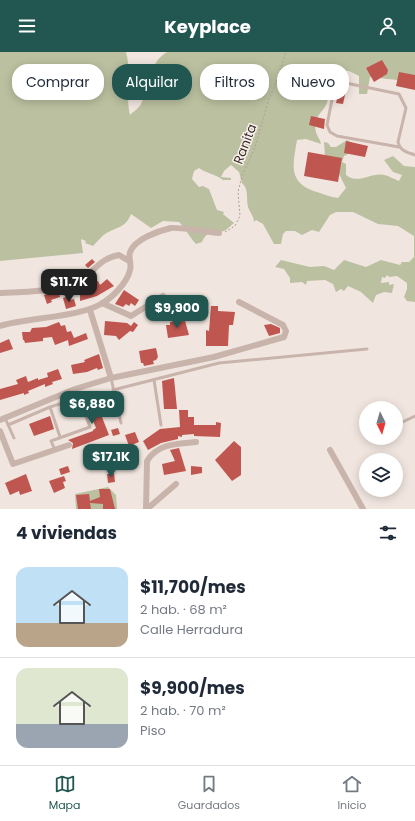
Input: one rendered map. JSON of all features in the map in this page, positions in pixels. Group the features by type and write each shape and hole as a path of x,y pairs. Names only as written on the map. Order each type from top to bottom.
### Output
{"street":[{"path":"0,326 16,321 90,310 102,303 114,294 126,279 130,270 129,261 133,247 147,236 172,228 219,233"},
{"path":"0,292 43,290 66,285 80,280 108,258 120,255 129,261"},
{"path":"102,303 131,316 163,296"},
{"path":"2,419 75,389 111,378 214,358 284,337 286,331 283,325 239,302"},
{"path":"90,310 111,378"},
{"path":"0,431 13,464 69,445"},
{"path":"146,509 147,461 150,455 163,446 196,442"},
{"path":"330,450 363,509"},
{"path":"146,509 176,484"}],"lane":[{"path":"349,84 399,94 406,108 398,142 400,147"},
{"path":"332,100 327,125 330,132 337,136 400,147 415,155"},
{"path":"113,390 219,363 366,349"},
{"path":"111,378 121,423"},
{"path":"154,380 162,425"},
{"path":"55,450 51,441 90,427 75,389"},
{"path":"8,426 50,407 78,398"},
{"path":"50,407 60,437"},
{"path":"403,422 415,416"},
{"path":"2,419 8,426 14,438"}],"path":[{"name":"Ranita","path":"219,233 232,228 238,222 240,212 238,192 242,176 254,150 269,98 274,88 286,52"}],"green space":[{"path":"0,52 126,52 128,64 112,64 112,100 128,100 130,115 141,104 143,100 192,100 192,64 155,64 167,52 415,52 415,82 370,77 367,94 359,94 359,76 349,71 349,64 277,64 277,100 327,100 325,107 315,123 316,132 321,144 306,139 297,140 294,157 294,172 296,178 307,188 338,198 346,188 339,174 325,157 324,142 328,143 331,147 336,147 347,140 361,148 344,156 342,162 346,164 346,175 351,178 360,179 374,175 386,175 399,181 402,175 393,172 384,160 393,156 404,166 415,167 415,302 407,301 404,297 407,289 407,283 397,276 389,277 387,275 385,278 382,277 381,283 389,282 389,285 394,284 392,293 384,292 376,295 373,303 361,292 348,286 344,291 341,289 336,292 333,284 325,280 307,281 306,285 302,282 290,283 290,278 284,269 275,267 281,260 310,267 324,266 334,270 344,260 366,267 381,260 400,265 402,262 409,262 414,257 414,236 398,226 378,224 353,212 336,212 330,215 319,232 312,230 302,235 295,231 286,231 283,234 281,244 274,244 263,224 256,220 254,222 248,207 246,188 242,183 239,172 231,165 224,171 221,177 231,178 231,180 223,180 199,168 194,171 192,179 199,187 203,186 209,189 217,210 224,212 223,214 234,223 224,231 209,234 202,242 196,244 179,222 163,221 151,228 131,214 129,219 123,225 105,234 93,246 85,243 86,241 81,239 83,253 0,261"},
{"path":"108,487 116,495 117,509 76,509 75,494"}],"building":[{"path":"382,60 388,70 387,74 374,82 366,68"},
{"path":"399,72 415,75 415,90 396,86"},
{"path":"337,100 344,100 343,104 336,103"},
{"path":"311,116 325,119 324,129 309,125"},
{"path":"346,141 368,146 365,157 344,153"},
{"path":"308,152 342,158 338,182 304,176"},
{"path":"92,259 95,262 88,268 85,265"},
{"path":"89,279 98,281 100,285 107,279 114,286 97,296 80,301 80,286"},
{"path":"124,290 139,300 135,306 131,303 129,306 126,304 123,307 115,304"},
{"path":"59,292 60,297 51,300 52,302 47,304 44,295"},
{"path":"69,296 70,300 74,299 76,306 66,309 63,298"},
{"path":"211,306 218,306 218,311 235,312 233,325 229,325 228,346 206,346 206,330 209,331"},
{"path":"105,321 127,323 131,326 134,322 138,325 133,332 130,331 119,340 116,336 104,335"},
{"path":"185,321 189,335 168,338 166,325 170,325 170,322"},
{"path":"59,322 61,326 65,325 67,332 71,331 74,338 86,333 88,339 69,346 68,340 55,345 52,337 43,338 43,341 25,343 23,340 22,332 30,332 32,328 46,327"},
{"path":"271,324 280,328 280,333 269,336 264,325"},
{"path":"9,339 13,349 0,353 0,343"},
{"path":"156,348 158,357 153,361 154,364 144,366 143,363 141,363 139,351"},
{"path":"99,354 103,368 73,374 71,365 85,362 84,360"},
{"path":"58,369 62,379 52,382 53,384 45,387 45,384 28,391 29,393 24,395 24,393 0,400 0,389 18,384 16,380 26,376 28,382 38,378 38,380 48,377 47,373"},
{"path":"174,378 177,409 164,409 162,381"},
{"path":"93,394 109,435 72,449 73,443 68,440 93,431 96,428 84,398"},
{"path":"179,410 188,410 188,417 194,417 194,425 216,425 216,422 221,423 220,437 194,436 194,434 182,435 182,437 178,436 178,439 161,443 148,450 143,441 160,429 180,427"},
{"path":"50,416 54,429 34,436 29,424"},
{"path":"118,428 120,434 113,436 111,430"},
{"path":"135,432 139,442 129,446 125,435"},
{"path":"234,441 241,447 241,475 232,481 215,460"},
{"path":"125,448 128,461 119,463 116,449"},
{"path":"179,448 186,471 164,475 162,464 175,461 170,450"},
{"path":"68,466 70,472 61,475 59,469"},
{"path":"191,466 202,467 202,473 191,475"},
{"path":"114,473 115,482 108,483 107,474"},
{"path":"26,474 32,491 20,495 19,491 10,495 5,483"},
{"path":"64,476 66,481 63,482 65,488 54,493 49,481"},
{"path":"99,489 110,489 115,509 103,509 103,504 90,503 91,509 78,509 76,495 89,494 90,501 100,497"}]}
